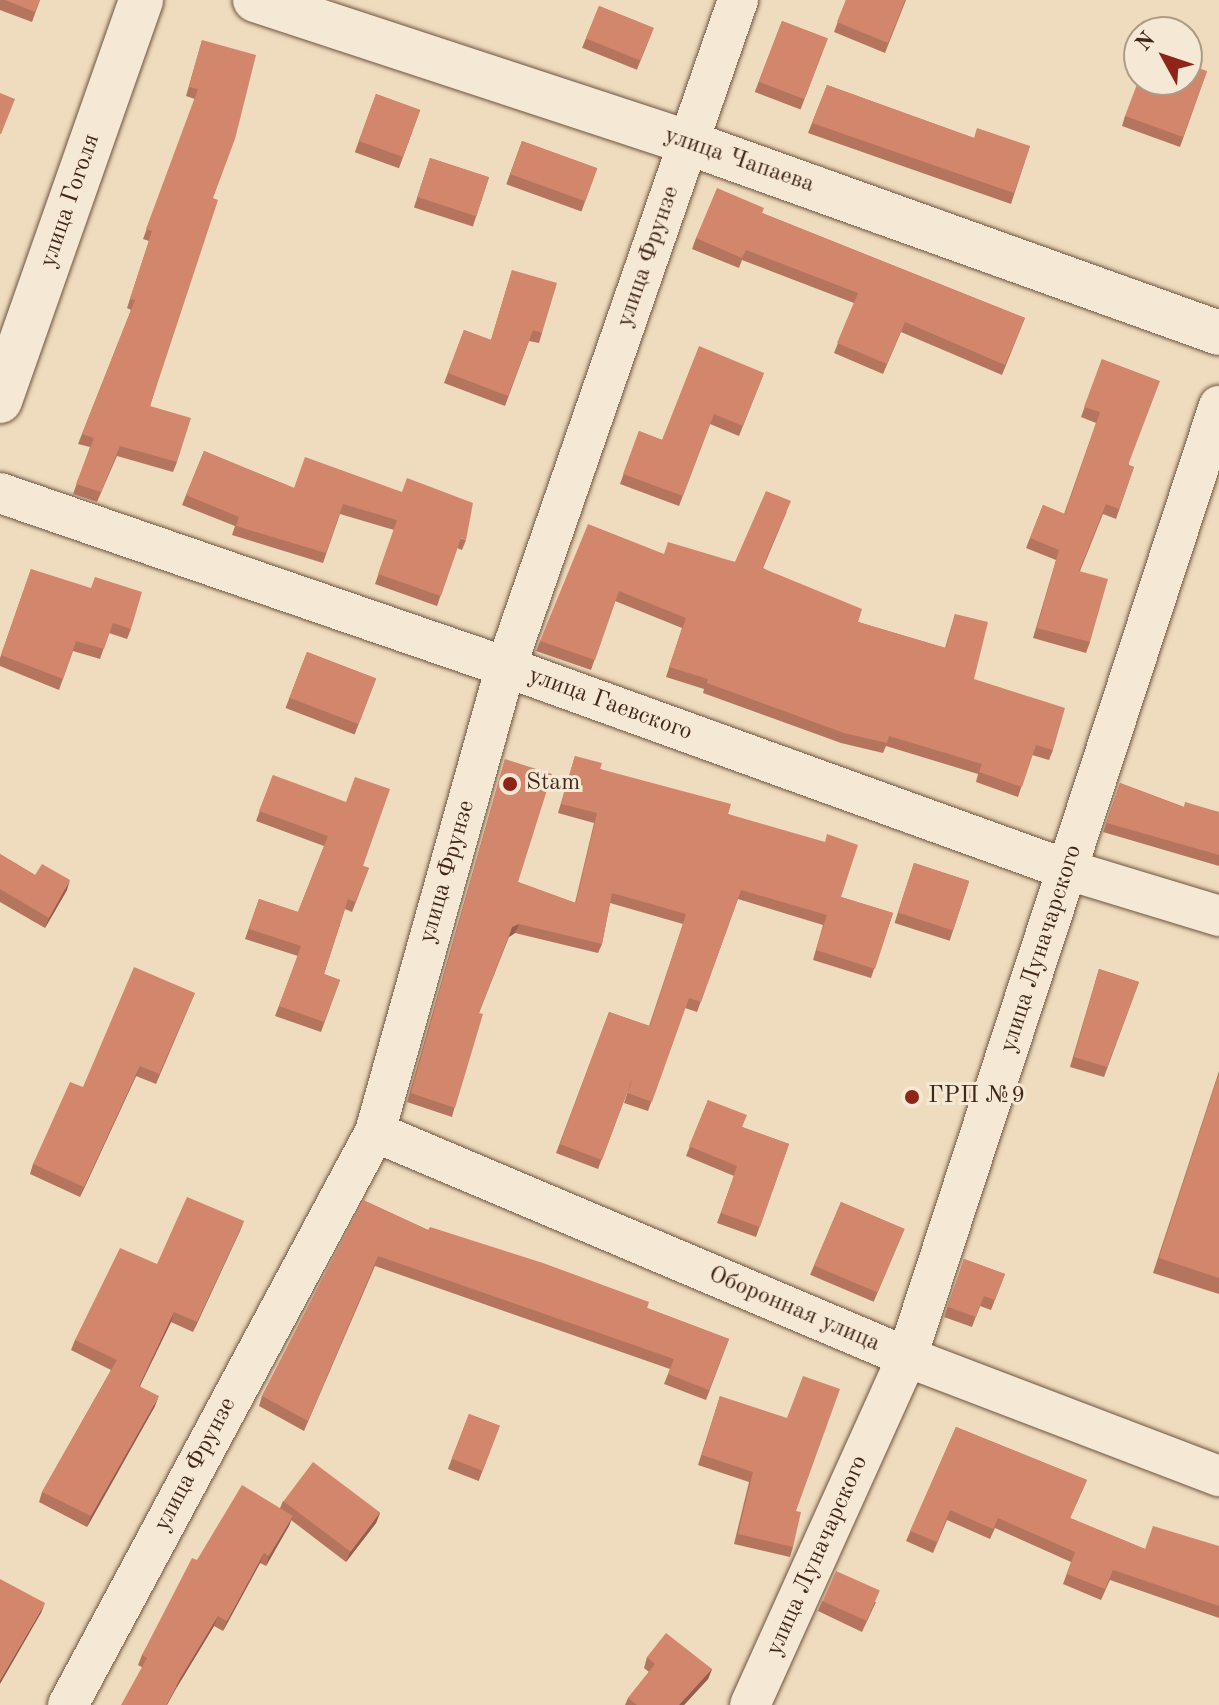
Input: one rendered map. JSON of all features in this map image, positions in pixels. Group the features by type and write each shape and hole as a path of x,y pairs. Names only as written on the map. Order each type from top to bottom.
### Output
{"street":[{"name":"улица Гоголя","path":"0,401 141,0"},
{"name":"улица Чапаева","path":"255,0 689,143 1219,333"},
{"name":"улица Фрунзе","path":"68,1705 375,1132 506,667 738,0"},
{"name":"улица Луначарского","path":"750,1705 907,1357 1219,406"},
{"name":"улица Гаевского","path":"0,493 506,667 1068,870 1219,916"},
{"name":"Оборонная улица","path":"375,1132 907,1357 1219,1476"}],"building":[{"path":"5,0 40,0 35,12"},
{"path":"846,0 905,0 888,43 837,22"},
{"path":"599,6 654,28 641,61 586,38"},
{"path":"782,21 828,39 804,99 759,82"},
{"path":"202,40 256,55 235,139 213,198 218,200 150,406 191,418 177,462 120,446 101,492 76,484 94,438 82,434 135,300 130,299 152,231 146,229 198,89 189,87"},
{"path":"827,85 974,138 977,128 1030,146 1014,193 812,123"},
{"path":"0,93 15,99 1,134 0,134"},
{"path":"376,94 420,110 403,157 359,141"},
{"path":"1133,96 1198,96 1183,137 1125,116"},
{"path":"522,141 597,168 585,201 510,174"},
{"path":"430,158 489,177 476,216 417,197"},
{"path":"717,188 764,208 762,213 1025,318 1005,365 905,322 887,364 837,343 858,293 746,250 742,258 696,238"},
{"path":"512,270 557,283 542,333 533,330 508,396 448,373 464,330 491,340"},
{"path":"699,346 764,373 743,426 714,414 683,496 623,474 639,431 662,440"},
{"path":"1102,359 1160,381 1128,465 1134,467 1119,509 1106,504 1079,571 1108,579 1090,642 1037,628 1059,550 1030,538 1043,505 1065,514 1100,412 1084,407"},
{"path":"204,451 294,488 305,457 402,492 407,478 473,503 466,540 461,538 441,596 378,574 397,520 343,504 326,553 236,526 239,517 186,495"},
{"path":"766,491 791,501 762,568 862,609 858,622 946,648 955,614 988,622 974,679 1065,708 1053,750 1036,745 1022,787 979,772 982,764 889,736 887,743 844,733 707,683 708,679 669,667 686,618 619,591 595,660 540,641 588,524 664,554 668,542 735,562"},
{"path":"31,569 91,588 95,577 142,592 131,629 113,623 104,649 76,641 63,679 1,655"},
{"path":"307,652 376,679 359,724 289,698"},
{"path":"575,756 602,763 600,769 731,804 728,814 825,842 827,834 858,845 841,897 893,913 875,969 816,950 827,915 741,890 701,1002 689,998 652,1102 628,1093 633,1076 602,1160 560,1144 609,1012 650,1026 686,914 612,893 602,944 519,924 512,927 479,1013 483,1014 455,1108 411,1093 505,759 552,774 518,882 576,903 597,813 561,804"},
{"path":"273,775 346,802 355,777 390,789 363,866 369,868 355,902 348,899 324,974 340,980 324,1022 279,1006 301,946 249,929 259,899 298,912 328,836 259,811"},
{"path":"1120,783 1184,807 1185,802 1219,812 1219,855 1107,823"},
{"path":"0,854 35,875 42,864 70,880 49,918 0,889"},
{"path":"914,863 969,881 953,930 898,912"},
{"path":"134,967 195,993 159,1074 140,1066 84,1187 33,1164 70,1082 83,1087"},
{"path":"1099,969 1139,982 1107,1067 1074,1057"},
{"path":"1219,1073 1219,1278 1159,1258"},
{"path":"708,1100 747,1115 742,1127 789,1144 760,1227 721,1213 737,1166 689,1146"},
{"path":"187,1197 244,1221 197,1322 174,1312 139,1386 159,1396 91,1516 42,1492 117,1360 75,1340 120,1248 157,1264"},
{"path":"363,1200 428,1230 430,1227 543,1263 649,1302 647,1308 729,1339 709,1390 668,1374 674,1359 378,1256 308,1421 262,1396"},
{"path":"841,1202 905,1229 878,1292 814,1266"},
{"path":"964,1259 1005,1274 995,1300 984,1296 976,1317 948,1307"},
{"path":"803,1376 840,1389 796,1511 801,1512 793,1547 738,1534 753,1472 702,1455 720,1396 787,1418"},
{"path":"469,1414 500,1426 483,1471 452,1459"},
{"path":"956,1427 1087,1480 1070,1518 1145,1549 1153,1526 1219,1546 1219,1606 1113,1570 1105,1589 1067,1574 1075,1552 998,1518 993,1529 950,1510 937,1542 910,1531"},
{"path":"313,1462 380,1513 351,1552 284,1501"},
{"path":"242,1485 293,1516 269,1556 264,1553 227,1621 218,1616 166,1705 121,1705 147,1658 142,1655 192,1558 197,1560"},
{"path":"836,1571 880,1591 866,1621 823,1601"},
{"path":"0,1579 45,1603 0,1680"},
{"path":"666,1633 712,1669 679,1705 637,1705 628,1698 655,1664 647,1657"}],"place":[{"name":"Stam","path":"510,784"},
{"name":"ГРП №9","path":"912,1097"}]}
